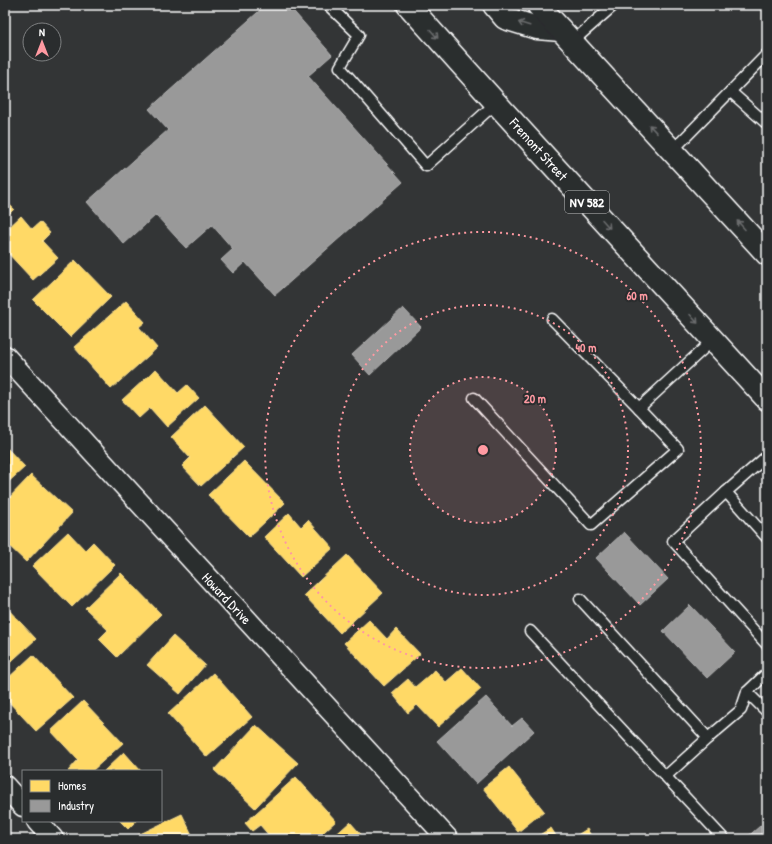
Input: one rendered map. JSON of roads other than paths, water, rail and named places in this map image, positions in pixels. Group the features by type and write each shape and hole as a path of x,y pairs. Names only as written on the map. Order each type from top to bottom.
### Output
{"main road":[{"name":"Fremont Street","path":"408,5 767,399"},
{"path":"494,5 505,18 566,36"},
{"path":"538,5 673,150 767,254"}],"street":[{"name":"Howard Drive","path":"5,356 448,839"},
{"path":"5,786 22,805"},
{"path":"38,822 54,839"}],"lane":[{"path":"328,5 358,35 340,67 426,166 496,103"},
{"path":"566,36 614,5"},
{"path":"673,150 767,54"},
{"path":"731,92 767,124"},
{"path":"474,398 591,525 678,449 552,319"},
{"path":"639,408 713,340"},
{"path":"767,456 672,541 767,645"},
{"path":"726,492 767,538"},
{"path":"580,600 708,738"},
{"path":"530,631 724,839"},
{"path":"666,776 741,710 747,692 767,673"},
{"path":"747,692 767,712"}]}
